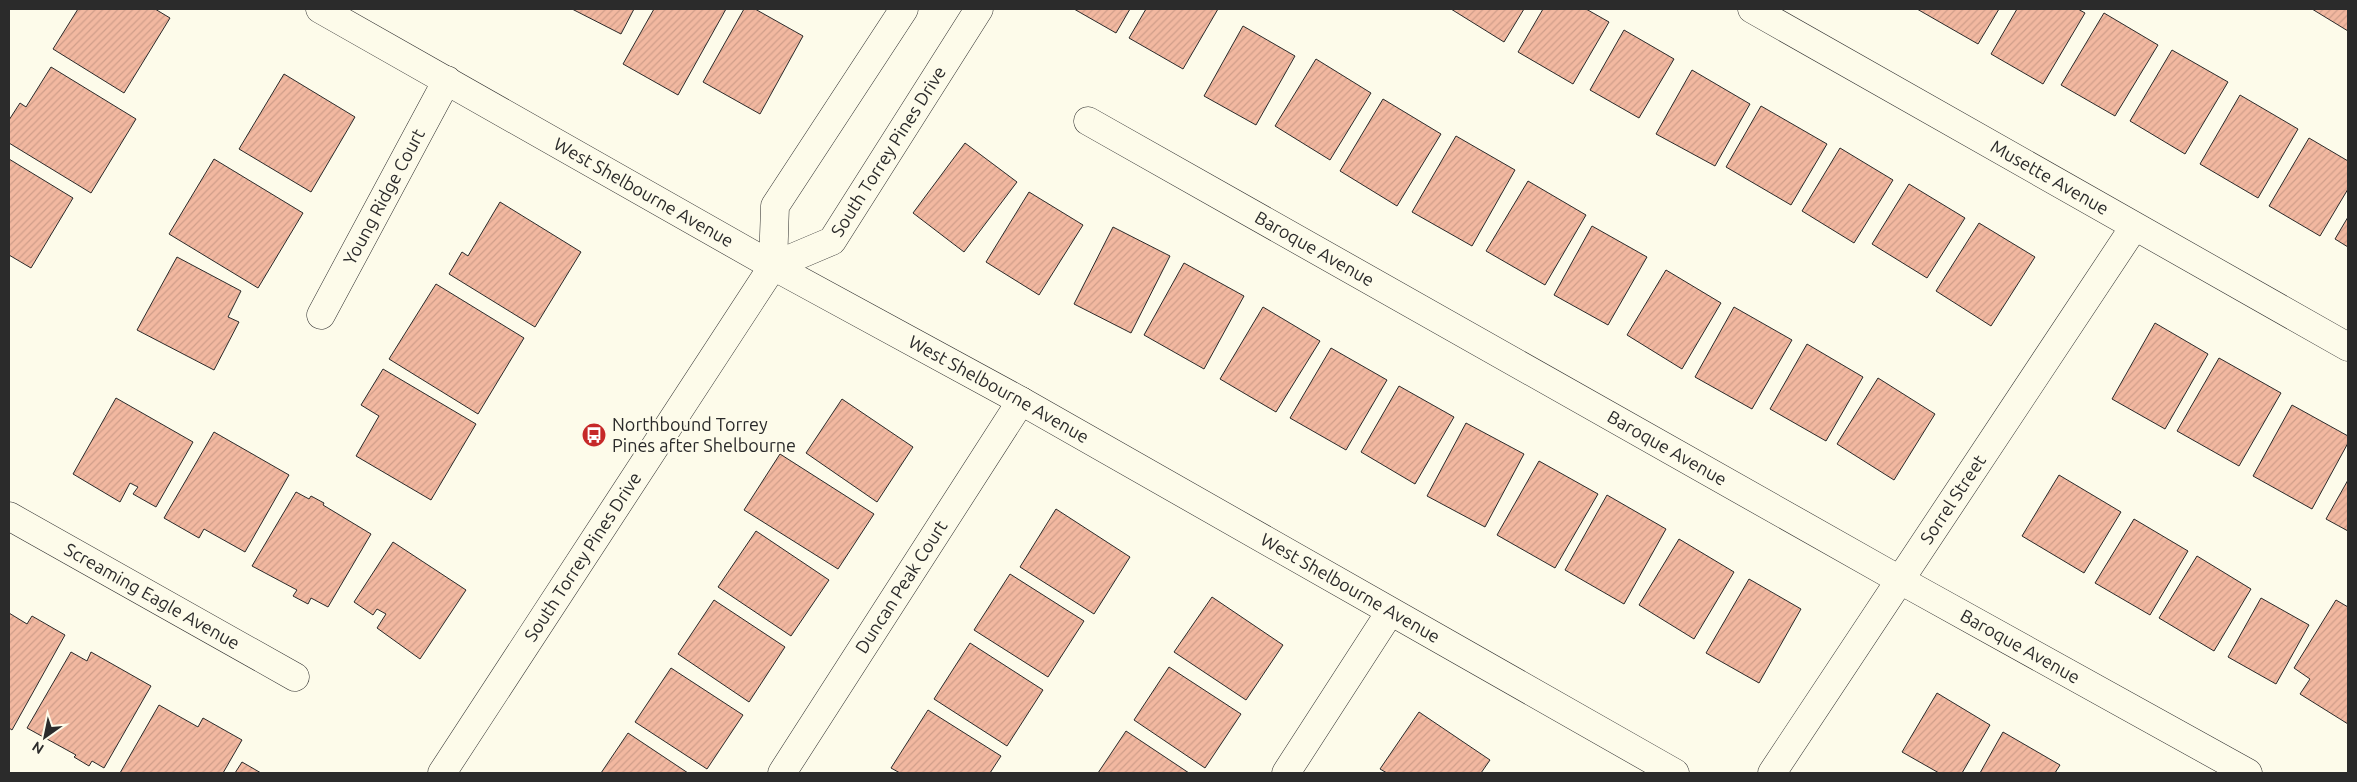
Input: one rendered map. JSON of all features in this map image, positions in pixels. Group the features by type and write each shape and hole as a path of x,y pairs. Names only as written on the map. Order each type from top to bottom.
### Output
{"street":[{"name":"West Shelbourne Avenue","path":"320,9 773,266 1021,401 1675,773"},
{"name":"South Torrey Pines Drive","path":"442,773 773,266 832,241 979,9"},
{"name":"Musette Avenue","path":"1752,9 2348,347"},
{"path":"773,266 775,206 901,10"},
{"name":"Young Ridge Court","path":"321,315 447,80"},
{"name":"Baroque Avenue","path":"1088,121 1900,580 2248,773"},
{"name":"Sorrel Street","path":"1772,773 2134,227"},
{"name":"Duncan Peak Court","path":"782,773 1021,401"},
{"name":"Screaming Eagle Avenue","path":"9,516 295,677"},
{"path":"1286,773 1390,612"}],"building":[{"path":"78,9 155,9 170,18 124,93 53,49"},
{"path":"572,9 634,9 621,34"},
{"path":"654,9 726,9 678,95 623,64"},
{"path":"744,9 755,9 803,36 760,114 703,82"},
{"path":"1074,9 1130,9 1116,33"},
{"path":"1146,9 1218,9 1183,69 1129,38"},
{"path":"1451,9 1524,9 1504,42"},
{"path":"1543,9 1586,9 1609,22 1573,84 1518,52"},
{"path":"1917,9 1999,9 1978,44"},
{"path":"2017,9 2078,9 2085,13 2043,84 1991,54"},
{"path":"2312,9 2348,9 2348,31"},
{"path":"2104,13 2158,45 2115,116 2061,85"},
{"path":"1243,26 1295,56 1256,125 1204,96"},
{"path":"1624,30 1674,59 1639,118 1590,90"},
{"path":"2172,50 2228,82 2185,154 2130,121"},
{"path":"1316,59 1371,93 1330,160 1275,126"},
{"path":"51,67 136,119 91,193 9,143 9,120 20,103 26,107"},
{"path":"1692,70 1750,104 1715,166 1656,134"},
{"path":"284,74 355,117 311,192 239,149"},
{"path":"2240,95 2298,129 2258,198 2200,164"},
{"path":"1383,99 1441,134 1397,206 1340,171"},
{"path":"1761,106 1827,144 1791,205 1726,167"},
{"path":"1456,136 1515,170 1472,246 1412,212"},
{"path":"2309,138 2348,161 2348,189 2320,236 2269,206"},
{"path":"965,143 1017,182 964,252 913,213"},
{"path":"1840,148 1893,180 1854,243 1802,211"},
{"path":"9,159 73,198 31,268 9,255"},
{"path":"214,159 303,213 258,288 169,234"},
{"path":"1528,181 1586,215 1545,285 1486,251"},
{"path":"1909,184 1965,218 1927,278 1872,244"},
{"path":"1029,192 1083,225 1039,295 986,262"},
{"path":"500,202 581,252 535,327 449,274 462,252 468,256"},
{"path":"2348,217 2348,247 2335,239"},
{"path":"1979,223 2035,257 1991,326 1936,291"},
{"path":"1592,226 1647,257 1608,325 1554,295"},
{"path":"1113,227 1170,256 1131,333 1074,304"},
{"path":"177,257 241,291 228,317 239,322 214,370 137,330"},
{"path":"1184,263 1244,296 1204,369 1144,335"},
{"path":"1666,270 1721,303 1682,369 1627,335"},
{"path":"436,284 524,338 478,414 389,359"},
{"path":"1263,307 1320,341 1276,412 1220,379"},
{"path":"1734,307 1792,340 1752,409 1695,377"},
{"path":"2155,323 2208,354 2165,429 2112,399"},
{"path":"1807,344 1863,377 1826,441 1770,409"},
{"path":"1331,348 1387,380 1346,450 1290,418"},
{"path":"2219,358 2281,393 2239,466 2177,431"},
{"path":"383,369 476,424 431,500 356,456 379,416 361,405"},
{"path":"1878,378 1935,414 1894,480 1837,444"},
{"path":"1399,386 1454,417 1415,484 1361,452"},
{"path":"116,398 193,442 156,507 133,494 138,487 130,483 120,502 73,474"},
{"path":"842,399 913,447 877,502 806,453"},
{"path":"2292,405 2348,436 2348,443 2312,509 2253,476"},
{"path":"1466,423 1524,454 1485,527 1427,496"},
{"path":"214,432 289,475 245,552 204,529 199,538 164,518"},
{"path":"780,454 874,514 838,569 744,510"},
{"path":"1539,461 1598,494 1555,568 1497,535"},
{"path":"2059,475 2121,512 2084,573 2022,536"},
{"path":"2348,480 2348,531 2326,519"},
{"path":"296,492 309,499 311,496 324,503 323,505 371,534 328,607 311,598 308,604 293,596 297,590 252,566"},
{"path":"1607,495 1666,529 1624,604 1565,570"},
{"path":"1056,509 1130,557 1094,614 1020,567"},
{"path":"2134,519 2188,551 2150,615 2095,583"},
{"path":"756,531 829,580 791,636 718,587"},
{"path":"1679,539 1734,572 1694,639 1639,605"},
{"path":"393,542 466,590 420,659 377,628 386,614 377,609 373,615 354,602"},
{"path":"2197,556 2251,589 2214,651 2159,618"},
{"path":"1010,574 1084,621 1048,677 974,630"},
{"path":"1749,579 1801,609 1759,683 1706,653"},
{"path":"1212,597 1283,645 1246,700 1174,652"},
{"path":"2261,598 2309,625 2276,684 2228,657"},
{"path":"714,600 785,647 749,702 678,654"},
{"path":"2336,600 2348,607 2348,724 2300,694 2310,679 2294,668"},
{"path":"9,613 27,624 32,616 65,635 12,730 9,728"},
{"path":"970,643 1043,690 1007,746 934,699"},
{"path":"71,652 87,661 91,652 151,686 104,768 92,761 89,766 74,757 76,755 27,728"},
{"path":"1169,667 1241,714 1205,768 1134,720"},
{"path":"671,668 743,715 707,769 635,722"},
{"path":"1937,693 1990,725 1962,773 1939,773 1902,752"},
{"path":"159,705 198,727 203,718 242,740 223,773 120,773"},
{"path":"928,710 1001,756 990,773 900,773 891,768"},
{"path":"1419,712 1490,760 1481,773 1387,773 1380,769"},
{"path":"1126,731 1189,773 1098,773"},
{"path":"2003,732 2060,765 2055,773 1980,773"},
{"path":"628,733 688,773 601,773"},
{"path":"242,762 261,773 235,773"}],"place":[{"name":"Northbound Torrey Pines after Shelbourne","path":"594,435"}]}
